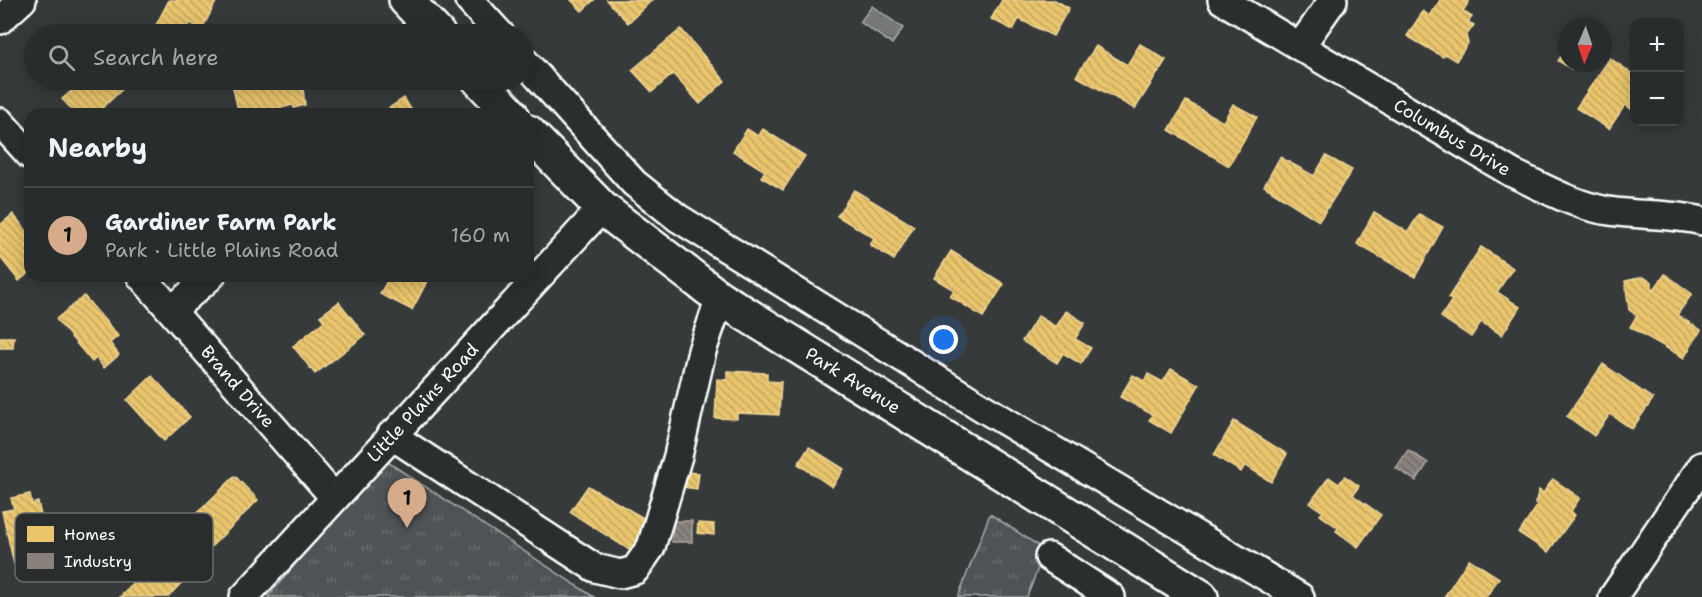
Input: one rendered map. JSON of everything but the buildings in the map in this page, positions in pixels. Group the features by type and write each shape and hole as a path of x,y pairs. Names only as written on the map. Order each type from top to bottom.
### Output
{"main road":[{"path":"406,0 429,24"},
{"path":"488,90 505,108"},
{"name":"Park Avenue","path":"534,138 602,208 720,298 1201,597"}],"street":[{"path":"0,20 22,0"},
{"path":"469,0 491,24"},
{"name":"Columbus Drive","path":"1222,0 1512,173 1562,196 1607,211 1684,216 1702,221"},
{"path":"1300,47 1333,0"},
{"path":"534,72 634,183 678,218 983,408 1300,597"},
{"path":"0,122 24,148"},
{"name":"Little Plains Road","path":"534,281 602,208"},
{"name":"Brand Drive","path":"146,282 334,497"},
{"path":"172,310 204,282"},
{"name":"Little Plains Road","path":"244,597 533,282"},
{"path":"391,435 595,568 620,574 635,570 651,547 678,456 702,351 720,298"},
{"path":"1613,597 1702,466"},
{"path":"1049,557 1111,597"}],"green space":[{"path":"383,459 594,597 268,597"},
{"path":"990,514 1045,550 1027,597 958,597"}],"water":[{"path":"872,6 903,28 892,44 860,22"}],"place":[{"name":"Gardiner Farm Park","path":"407,528"}]}
